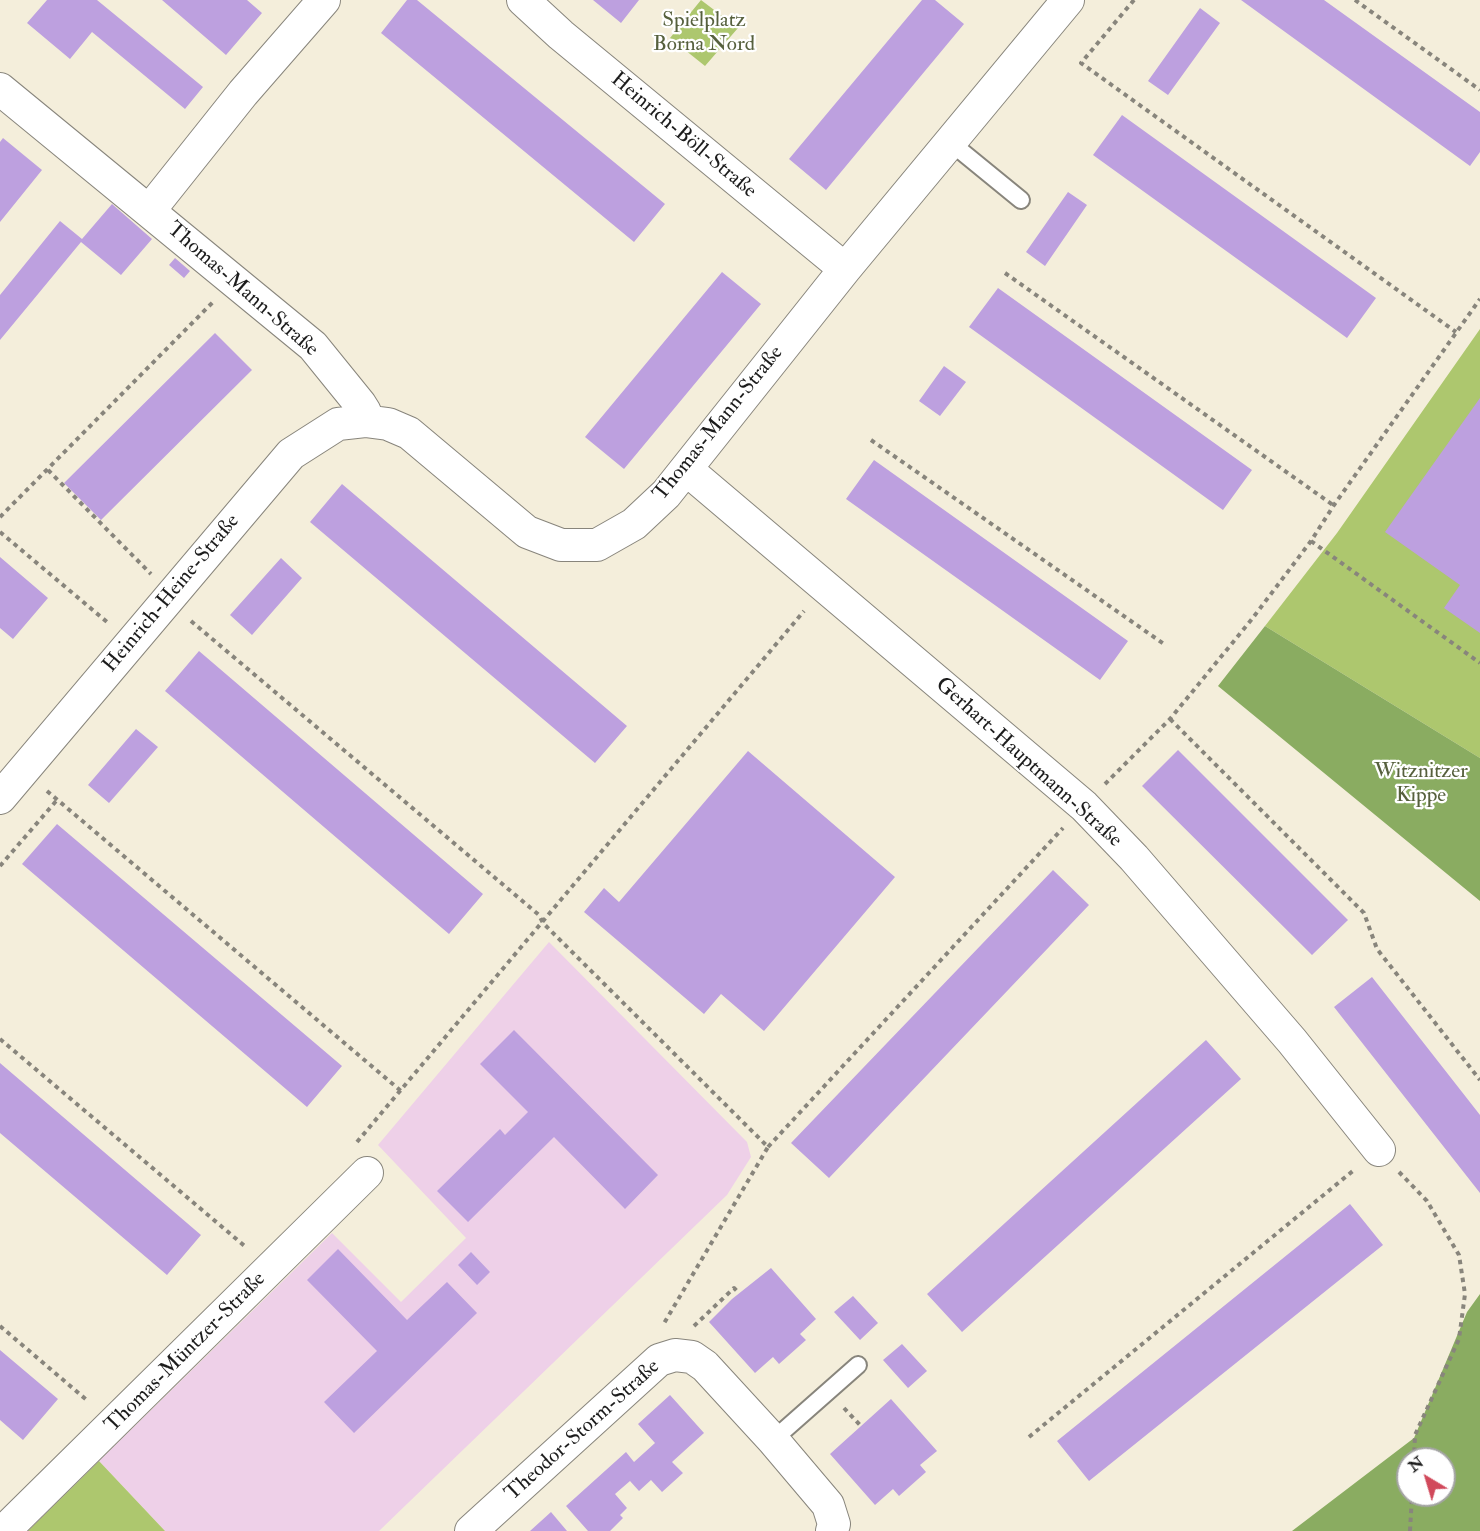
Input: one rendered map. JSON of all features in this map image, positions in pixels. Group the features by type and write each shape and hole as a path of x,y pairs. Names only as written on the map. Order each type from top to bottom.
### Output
{"street":[{"path":"149,211 243,93 324,0"},
{"name":"Heinrich-Böll-Straße","path":"524,0 561,35 845,269"},
{"name":"Thomas-Mann-Straße","path":"0,89 313,346 360,404 365,412 365,421 388,424 409,433 527,532 561,545 597,545 634,524 666,494 845,269 1068,0"},
{"name":"Heinrich-Heine-Straße","path":"0,798 291,454 338,424 365,421"},
{"name":"Gerhart-Hauptmann-Straße","path":"686,469 1084,806 1134,858 1292,1041 1379,1150"},
{"name":"Thomas-Müntzer-Straße","path":"4,1531 367,1173"},
{"name":"Theodor-Storm-Straße","path":"471,1531 670,1358 692,1357 705,1366 773,1440 828,1505 834,1524 832,1531"}],"lane":[{"path":"950,142 1021,200"},
{"path":"773,1440 858,1365"}],"path":[{"path":"1134,0 1081,63 1456,332"},
{"path":"1354,0 1480,90"},
{"path":"1005,273 1334,505"},
{"path":"0,517 234,281"},
{"path":"739,1293 735,1288 688,1332 670,1358 657,1335 768,1147 1084,806 1170,719 1311,541 1334,505 1480,300"},
{"path":"871,440 1164,644"},
{"path":"48,470 170,598 539,915 543,923 768,1147"},
{"path":"0,531 132,643"},
{"path":"1311,541 1480,663"},
{"path":"367,1173 347,1154 824,587"},
{"path":"1170,719 1364,913 1377,949 1480,1080"},
{"path":"23,771 401,1091"},
{"path":"0,866 57,800"},
{"path":"0,1039 271,1268"},
{"path":"1029,1437 1379,1150 1427,1201 1460,1255 1465,1294 1458,1339 1415,1435 1414,1447"},
{"path":"0,1326 114,1424"},
{"path":"1410,1531 1411,1507"}],"shaded area":[{"path":"549,942 747,1142 751,1157 727,1195 379,1531 165,1531 99,1461 332,1233 401,1302 466,1238 378,1145"}],"green space":[{"name":"Spielplatz Borna Nord","path":"701,0 738,28 705,66 670,38"},
{"path":"1480,329 1480,758 1265,626 1337,533"},
{"name":"Witznitzer Kippe","path":"1265,626 1480,758 1480,901 1218,686"},
{"path":"1480,1294 1480,1531 1292,1531 1396,1452 1396,1507 1456,1507 1456,1447 1402,1447 1414,1438 1467,1312"},
{"path":"99,1461 165,1531 28,1531"}],"building":[{"path":"47,0 97,0 203,87 185,109 92,32 70,59 27,23"},
{"path":"162,0 247,0 262,13 226,55"},
{"path":"407,0 417,0 665,204 634,242 381,33"},
{"path":"593,0 639,0 621,23"},
{"path":"922,0 935,0 964,24 826,190 789,159"},
{"path":"1241,0 1324,0 1480,112 1480,152 1470,166"},
{"path":"1200,8 1220,23 1168,95 1148,81"},
{"path":"1122,115 1376,298 1347,338 1093,155"},
{"path":"3,138 42,170 0,222 0,142"},
{"path":"1068,192 1087,205 1045,266 1026,252"},
{"path":"112,204 152,239 121,275 81,242 0,340 0,295 60,221 82,239"},
{"path":"175,258 190,271 184,278 169,265"},
{"path":"722,272 761,304 624,469 585,437"},
{"path":"998,288 1252,470 1223,510 969,327"},
{"path":"215,333 252,370 101,520 64,483"},
{"path":"944,366 966,382 940,416 919,401"},
{"path":"1480,398 1480,633 1444,608 1460,585 1385,532"},
{"path":"874,460 1128,641 1100,680 846,499"},
{"path":"342,484 627,726 595,763 310,522"},
{"path":"0,557 48,598 13,639 0,628"},
{"path":"281,558 302,578 252,635 230,615"},
{"path":"199,651 483,894 449,934 165,691"},
{"path":"136,729 158,747 109,803 88,785"},
{"path":"1178,750 1348,920 1312,955 1142,786"},
{"path":"748,751 895,877 764,1031 721,994 704,1014 584,912 604,888 619,902"},
{"path":"57,824 342,1066 307,1107 22,864"},
{"path":"1053,870 1089,905 829,1178 791,1143"},
{"path":"1372,977 1480,1115 1480,1193 1334,1007"},
{"path":"514,1030 658,1175 625,1209 554,1137 468,1222 437,1191 500,1129 505,1135 528,1112 480,1064"},
{"path":"1206,1040 1241,1079 962,1332 927,1294"},
{"path":"0,1063 201,1235 167,1275 0,1133"},
{"path":"1350,1204 1383,1245 1089,1481 1057,1441"},
{"path":"338,1249 407,1320 447,1282 477,1313 354,1433 324,1402 377,1351 307,1280"},
{"path":"471,1252 490,1272 477,1285 458,1265"},
{"path":"771,1268 816,1319 800,1334 806,1340 779,1364 773,1357 755,1373 709,1322 732,1299"},
{"path":"853,1296 878,1323 860,1340 834,1312"},
{"path":"902,1344 927,1371 908,1388 883,1360"},
{"path":"0,1350 58,1399 23,1440 0,1420"},
{"path":"670,1395 704,1433 672,1462 683,1473 662,1492 651,1480 639,1491 630,1481 615,1494 627,1508 620,1515 623,1518 610,1531 588,1531 566,1506 626,1452 634,1462 655,1443 638,1424"},
{"path":"891,1399 937,1451 920,1465 926,1472 899,1496 893,1489 875,1505 830,1454"},
{"path":"551,1512 567,1531 530,1531"}]}
